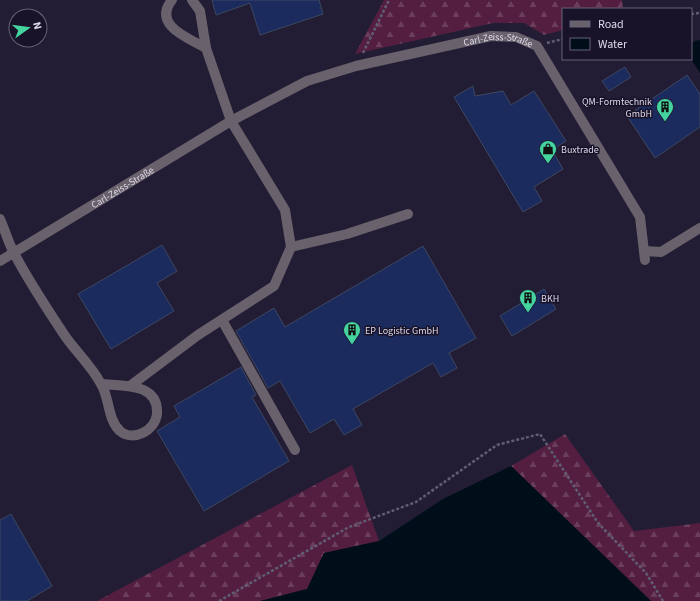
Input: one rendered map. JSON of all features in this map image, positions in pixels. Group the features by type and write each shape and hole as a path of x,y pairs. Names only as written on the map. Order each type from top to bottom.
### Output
{"street":[{"path":"172,0 167,8 167,16 171,26 176,32 206,48"},
{"path":"130,386 198,336 274,286 291,247 285,210 259,170 232,122 206,48 200,11 192,0"},
{"name":"Carl-Zeiss-Straße","path":"0,261 232,122 307,81 356,66 490,36 516,36 537,46 640,217 645,256 661,252 700,228"},
{"path":"291,247 347,234 408,214"},
{"path":"0,219 14,253 63,334 102,384 113,423 121,431 130,436 146,431 156,420 156,402 150,393 130,386 102,384"},
{"path":"222,320 295,450"}],"path":[{"path":"356,66 389,0"},
{"path":"218,601 349,527 416,502 497,445 540,434 598,523 646,573 663,601"}],"green space":[{"path":"384,0 622,0 623,8 562,8 562,30 544,35 524,23 493,23 355,54"},
{"path":"565,434 634,531 700,523 700,601 651,601 511,466"},
{"path":"352,465 379,541 324,553 307,589 260,601 97,601"}],"water":[{"path":"700,40 700,73 692,60 692,43"},
{"path":"511,466 651,601 260,601 307,589 324,553 379,541 443,499"}],"building":[{"path":"212,0 319,0 323,14 260,35 250,3 216,15"},
{"path":"625,67 631,77 609,91 602,81"},
{"name":"QM-Formtechnik GmbH","path":"687,75 700,94 700,127 655,158 627,116"},
{"path":"473,86 475,96 503,91 511,105 534,91 566,141 552,150 563,169 534,187 542,201 523,212 454,97"},
{"path":"162,245 177,271 157,283 174,311 111,349 78,294"},
{"name":"EP Logistic GmbH","path":"423,246 476,338 449,353 457,368 441,377 433,363 353,409 362,425 344,435 334,419 310,433 280,381 268,388 236,331 274,308 285,327"},
{"name":"BKH","path":"544,289 556,309 512,336 500,316"},
{"path":"241,367 256,395 252,397 289,461 204,511 157,431 180,417 174,406"},
{"path":"11,514 52,586 27,601 0,601 0,520"}],"place":[{"name":"QM-Formtechnik GmbH","path":"665,122"},
{"name":"Buxtrade","path":"548,164"},
{"name":"BKH","path":"528,313"},
{"name":"EP Logistic GmbH","path":"352,345"}]}
